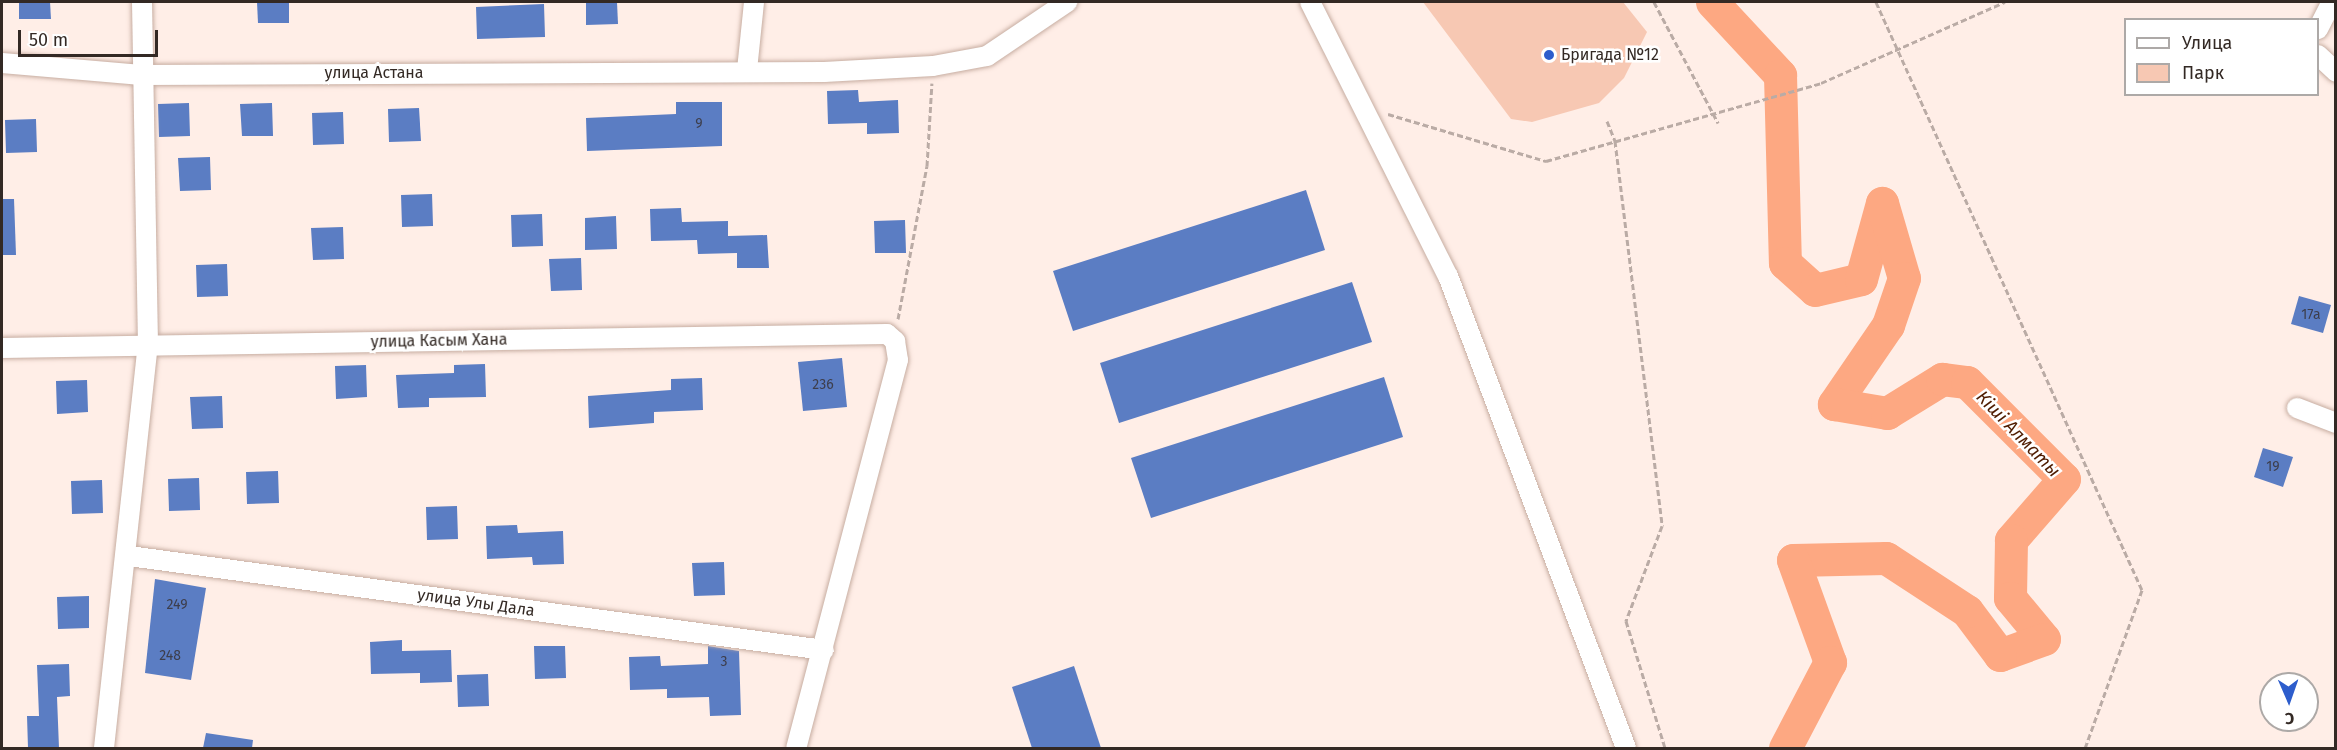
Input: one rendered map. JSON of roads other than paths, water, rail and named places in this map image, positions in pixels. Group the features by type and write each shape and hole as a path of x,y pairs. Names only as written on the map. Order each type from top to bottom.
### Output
{"street":[{"path":"104,748 129,556 148,345 141,75 142,2"},
{"path":"747,70 754,2"},
{"name":"улица Астана","path":"2,63 141,75 747,70 933,66 987,56 1067,2"},
{"path":"1310,2 1448,276 1626,748"},
{"path":"2319,27 2332,2"},
{"path":"2319,56 2336,72"},
{"name":"улица Касым Хана","path":"2,348 886,338 898,360 824,650"},
{"path":"2297,408 2336,423"},
{"name":"улица Улы Дала","path":"129,556 824,650"},
{"path":"796,748 824,650"}],"waterway":[{"name":"Кіші Алматы","path":"1712,2 1780,75 1785,263 1815,290 1861,279 1882,203 1904,278 1888,325 1834,404 1887,413 1942,379 1967,382 2064,479 2011,540 2010,598 2044,639 2000,655 1967,611 1886,558 1793,560 1830,662 1785,748"}],"place":[{"name":"Бригада №12","path":"1549,55"}]}
